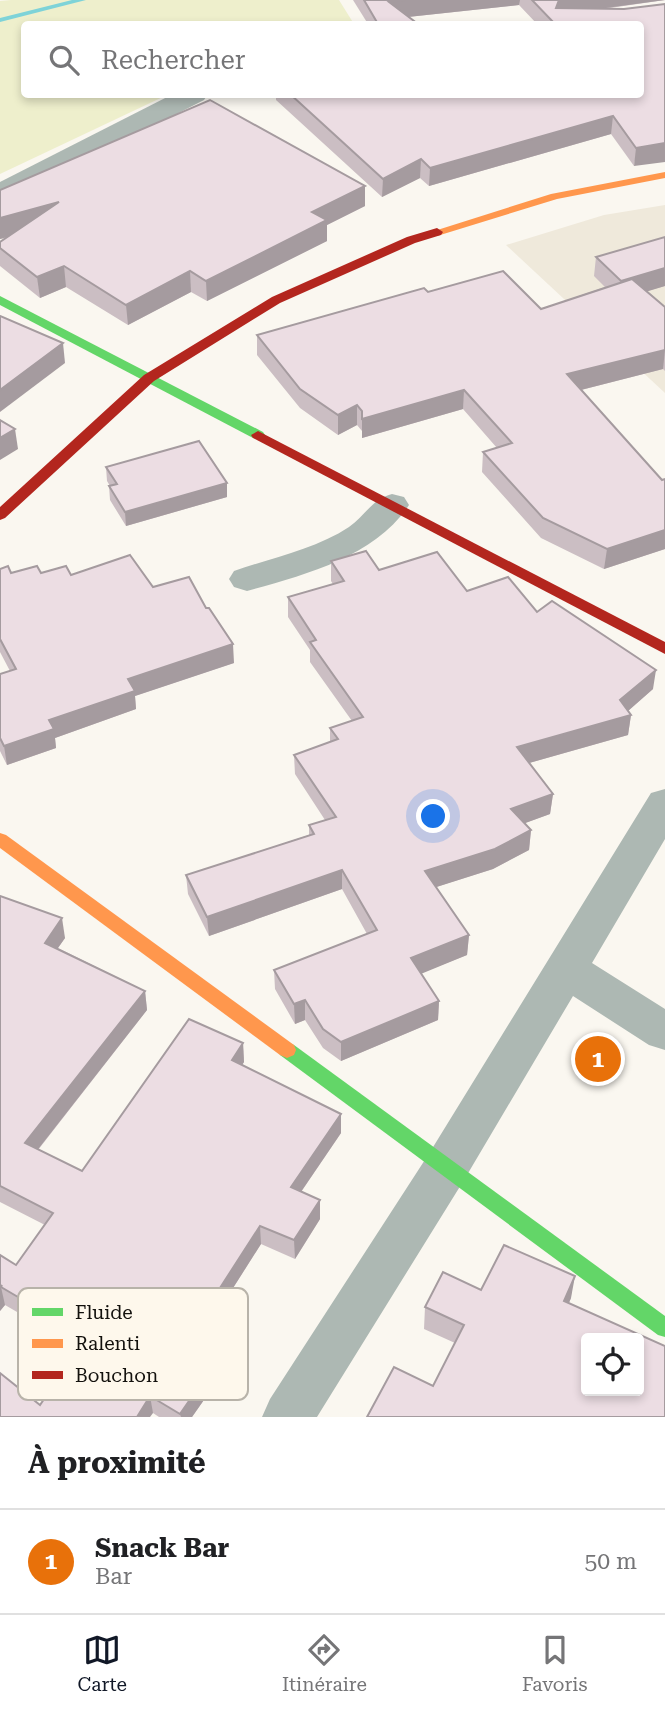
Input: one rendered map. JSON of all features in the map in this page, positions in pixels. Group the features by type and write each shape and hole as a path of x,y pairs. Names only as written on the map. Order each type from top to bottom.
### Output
{"street":[{"path":"0,193 187,98"},
{"path":"0,516 149,378 276,300 411,240 555,196 665,175"},
{"path":"0,300 665,649"},
{"path":"247,579 326,552 361,536 392,505"},
{"path":"288,1417 447,1167 564,968 665,804"},
{"path":"0,839 665,1328"},
{"path":"564,968 665,1032"}],"shaded area":[{"path":"665,205 665,393 506,245 604,215"}],"green space":[{"path":"339,0 352,21 21,21 21,98 161,98 0,174 0,1"}],"building":[{"path":"364,0 405,0 389,2 414,21 376,21"},
{"path":"532,0 559,0 556,8 624,9 665,4 665,143 636,148 613,116 430,168 421,159 383,179 294,98 644,98 644,21 552,21"},
{"path":"210,100 365,186 312,212 327,220 206,281 190,271 126,305 64,266 37,277 0,248 0,242 59,202 0,218 0,190"},
{"path":"665,237 665,268 621,281 596,257"},
{"path":"503,271 541,309 632,279 665,307 665,350 567,374 662,480 665,479 665,530 607,549 543,518 483,452 512,443 464,390 362,419 362,411 357,405 338,415 300,389 257,335 424,288 428,292"},
{"path":"0,316 63,343 0,390"},
{"path":"0,420 15,429 0,438"},
{"path":"199,441 227,483 125,512 109,486 117,484 106,467"},
{"path":"366,551 379,570 437,552 467,591 508,577 537,612 552,601 656,670 620,700 631,715 517,747 553,794 511,809 531,830 495,849 425,871 469,935 411,958 439,1001 341,1042 323,1029 305,1000 294,1004 274,970 377,930 342,870 207,917 186,875 314,834 309,825 336,817 294,755 338,739 330,728 363,717 310,642 316,640 288,597 344,581 331,561"},
{"path":"130,555 153,587 189,577 206,608 209,608 233,644 128,679 135,691 49,720 54,729 4,746 0,738 0,674 16,669 0,639 0,569 8,566 11,573 37,566 41,573 66,566 71,575"},
{"path":"0,896 62,918 45,943 145,991 25,1143 82,1171 189,1019 243,1043 232,1060 341,1114 291,1187 320,1200 294,1240 260,1226 220,1288 18,1288 18,1297 1,1287 2,1285 0,1288 0,1255 16,1265 53,1213 0,1186"},
{"path":"504,1245 575,1276 564,1301 636,1333 581,1333 581,1396 644,1396 644,1337 665,1346 665,1417 367,1417 394,1367 433,1386 464,1325 425,1307 443,1272 481,1290"},
{"path":"0,1373 18,1387 18,1400 34,1400 40,1405 43,1400 148,1400 137,1417 0,1417"},
{"path":"157,1400 190,1400 180,1414"}],"waterway":[{"path":"0,20 82,0"}],"traffic: fast":[{"path":"0,300 258,435"},
{"path":"287,1050 665,1328"}],"traffic: slow":[{"path":"437,232 555,196 665,175"},
{"path":"0,839 287,1050"}],"traffic: jam":[{"path":"0,515 149,378 276,300 411,240 437,232"},
{"path":"258,435 665,649"}],"place":[{"name":"Snack Bar","path":"598,1059"}]}
